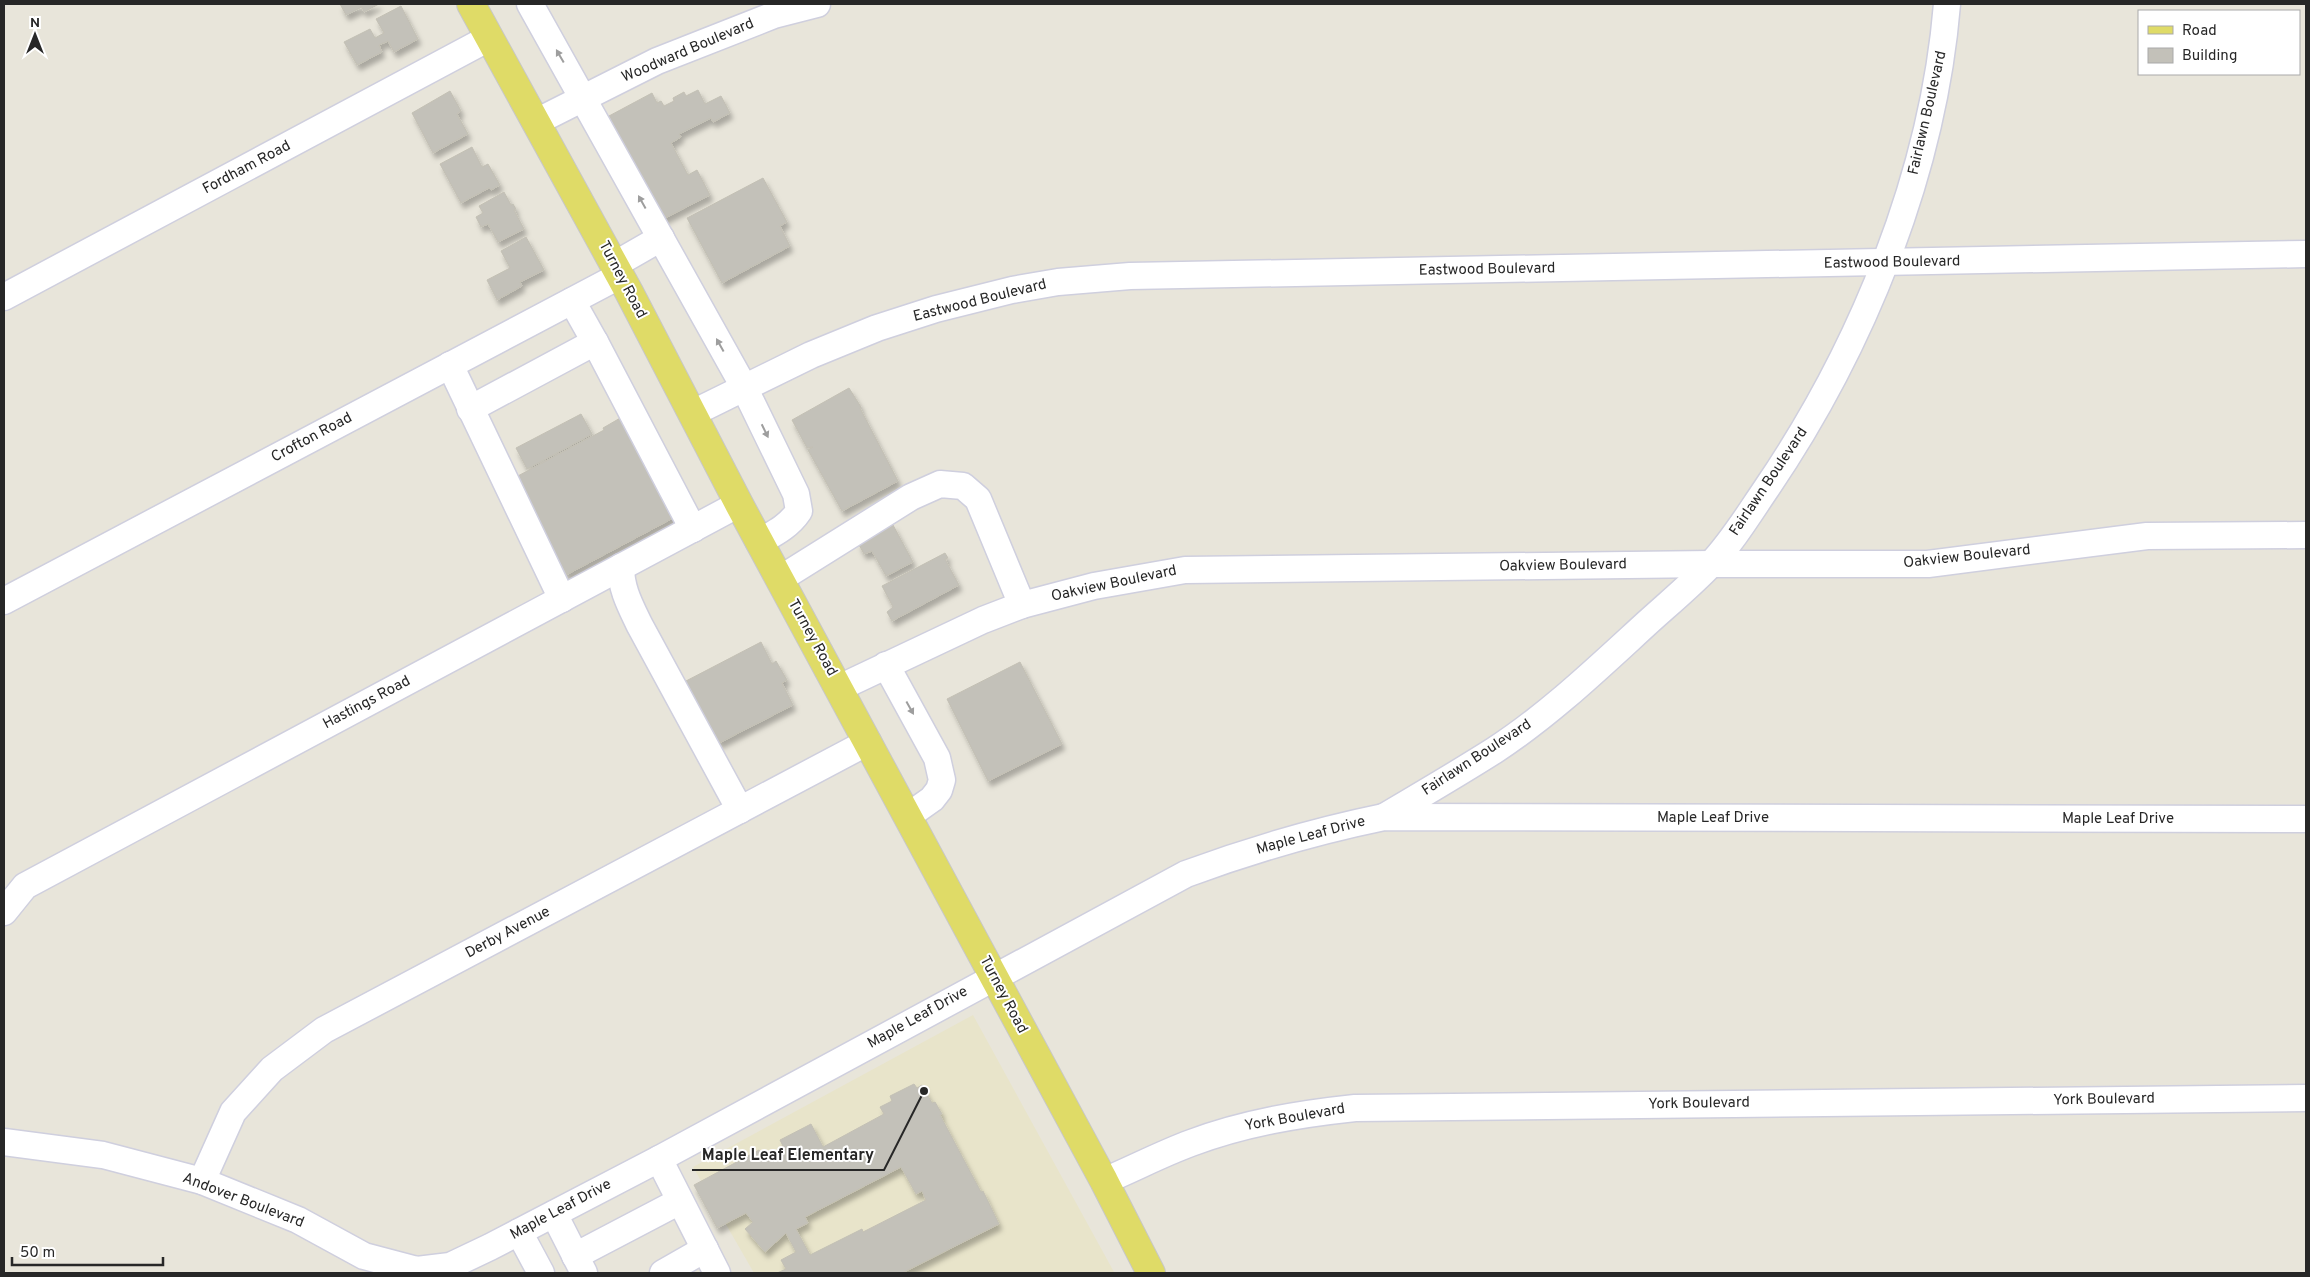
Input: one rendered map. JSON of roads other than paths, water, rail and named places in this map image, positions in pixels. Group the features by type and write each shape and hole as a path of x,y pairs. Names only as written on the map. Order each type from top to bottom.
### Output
{"main road":[{"name":"Turney Road","path":"471,4 693,413 759,542 1104,1181 1151,1273"}],"street":[{"path":"530,4 585,99 744,387 798,502 799,512 794,519 785,527 759,542"},
{"name":"Woodward Boulevard","path":"536,122 585,99 657,61 708,39 774,15 816,4"},
{"name":"Fairlawn Boulevard","path":"1384,818 1497,748 1547,712 1595,672 1711,564 1796,445 1822,398 1887,263 1907,202 1933,101 1943,51 1947,4"},
{"name":"Fordham Road","path":"4,297 489,38"},
{"name":"Crofton Road","path":"4,601 572,301 661,238"},
{"name":"Eastwood Boulevard","path":"693,413 811,355 877,328 976,298 1058,282 1130,276 2306,254"},
{"path":"572,301 596,342 693,529"},
{"path":"470,409 596,342"},
{"path":"450,366 562,599"},
{"path":"780,579 911,497 940,484 963,486 978,499 1022,604"},
{"name":"Hastings Road","path":"4,912 24,886 739,504"},
{"name":"Oakview Boulevard","path":"839,688 983,620 1022,604 1094,586 1185,570 1711,564 1928,564 2146,536 2306,535"},
{"path":"621,567 622,585 632,610 740,810"},
{"path":"886,666 940,767 942,780 939,790 932,799 908,816"},
{"name":"Derby Avenue","path":"202,1181 233,1112 272,1069 324,1030 868,742"},
{"name":"Maple Leaf Drive","path":"417,1270 450,1266 554,1214 659,1159 993,976 1186,874 1290,840 1384,818 2306,819"},
{"name":"York Boulevard","path":"1104,1181 1190,1143 1235,1129 1274,1119 1355,1108 2306,1098"},
{"name":"Andover Boulevard","path":"4,1142 103,1155 202,1181 298,1220 364,1256 417,1270"},
{"path":"659,1159 717,1273"},
{"path":"554,1214 580,1264 680,1200"},
{"path":"519,1232 541,1273"},
{"path":"663,1273 705,1249"}],"place":[{"name":"Maple Leaf Elementary","path":"924,1091"}]}
